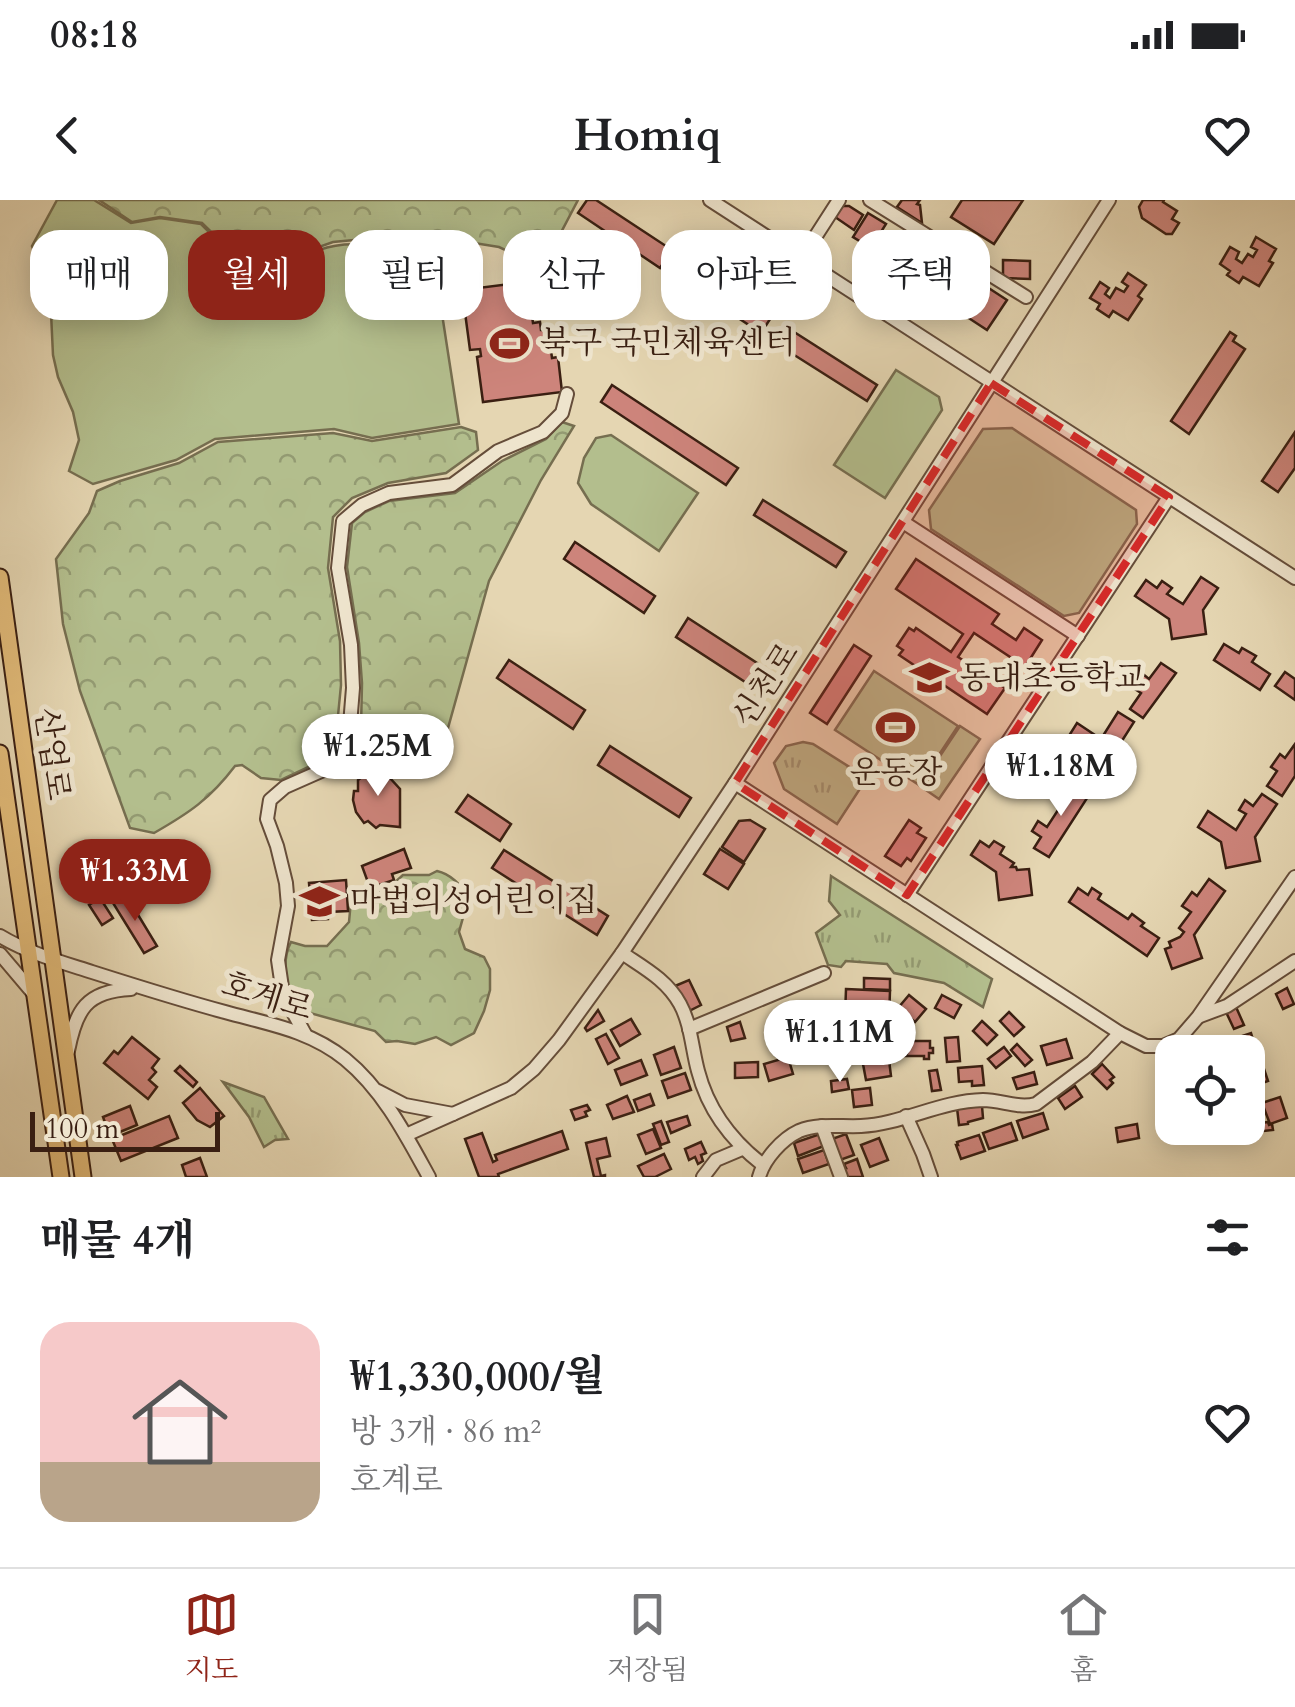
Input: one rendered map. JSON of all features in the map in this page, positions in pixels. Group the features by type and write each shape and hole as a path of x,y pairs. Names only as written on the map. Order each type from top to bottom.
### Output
{"main road":[{"name":"산업로","path":"0,577 83,1177"},
{"name":"산업로","path":"0,753 61,1177"}],"street":[{"path":"710,200 756,230"},
{"path":"820,230 839,200"},
{"path":"870,200 1026,297"},
{"name":"신천로","path":"406,1135 511,1088 559,1040 735,784 1110,200"},
{"path":"832,279 1295,578"},
{"path":"305,1034 282,994 278,960 288,906 278,846 267,819 270,800 286,787 328,768 349,737 354,688 338,568 343,522 362,505 388,493 452,485 498,451 543,432 562,412 567,394"},
{"path":"907,895 1169,497"},
{"path":"903,522 1078,636"},
{"path":"735,784 1120,1034 1146,1046 1163,1046 1178,1040 1295,877"},
{"name":"호계로","path":"0,936 53,960 146,990 305,1034 348,1062 376,1090 428,1177"},
{"path":"622,953 663,981 680,1004 711,1104 724,1128 761,1171 795,1133 822,1126 881,1124 968,1102 998,1101 1026,1107 1036,1104 1092,1062 1120,1034"},
{"path":"0,954 36,998"},
{"path":"1198,1017 1227,1006 1295,961"},
{"path":"689,1029 824,973"},
{"path":"67,1058 72,1030 82,1007 113,990 146,990"},
{"path":"376,1090 406,1105 456,1114"},
{"path":"906,1116 931,1177"},
{"path":"822,1126 842,1177"},
{"path":"703,1177 716,1160 742,1149"}],"highlighted area":[{"path":"991,383 1169,497 907,895 735,783"}],"green space":[{"path":"57,200 94,200 131,223 160,218 201,224 207,230 188,230 188,320 325,320 325,248 345,245 345,320 443,320 459,424 372,438 334,429 215,439 176,460 93,484 69,471 79,440 73,412 58,377 51,320 168,320 168,230 41,230"},
{"path":"99,200 578,200 562,230 503,230 503,249 483,244 483,230 345,230 345,241 325,245 325,230 209,230 202,223 160,217 132,222"},
{"path":"896,370 939,397 942,410 885,498 834,465"},
{"path":"562,422 574,426 489,581 448,728 361,728 359,643 347,567 352,523 389,501 455,493 502,461 546,439"},
{"path":"461,427 476,432 478,450 446,473 388,483 352,498 333,517 328,568 340,641 341,685 336,736 321,761 281,780 261,778 242,765 235,766 208,796 167,826 154,833 130,828 80,691 63,624 56,559 89,513 97,491 179,463 218,442 333,433 372,441"},
{"path":"1012,428 1136,510 1137,524 1079,613 1064,616 931,529 929,510 983,429"},
{"path":"611,435 698,493 659,551 591,504 578,483 584,458 596,438"},
{"name":"운동장","path":"874,671 958,726 919,785 835,730"},
{"path":"960,726 980,739 939,799 920,786"},
{"path":"813,744 867,778 837,824 784,789 774,763 786,746"},
{"path":"437,871 451,877 469,896 459,932 465,949 484,957 490,969 490,990 474,1033 451,1045 436,1037 415,1044 386,1042 375,1031 299,1010 286,977 291,942 327,946 349,922 352,890 380,892 403,875 429,875"},
{"path":"831,876 992,979 983,1007 944,983 894,973 887,964 846,961 841,967 828,965 816,933 840,915 829,901"},
{"path":"223,1082 264,1097 288,1139 275,1140 264,1147 249,1117"}],"building":[{"path":"587,200 596,200 661,243 661,266 641,255 641,230 603,230 578,213"},
{"path":"902,200 920,200 917,204 922,223 897,207"},
{"path":"962,200 1023,200 994,244 990,241 990,230 972,230 951,217"},
{"path":"1143,200 1164,200 1177,211 1172,219 1179,223 1172,234 1142,218 1139,207"},
{"path":"842,206 863,215 854,230 835,217"},
{"path":"868,213 886,224 882,230 857,230"},
{"path":"1256,237 1276,249 1269,261 1273,263 1259,286 1243,277 1239,283 1220,264 1230,247 1239,252 1236,259 1242,263 1248,254 1253,257 1257,250 1251,247"},
{"path":"1003,260 1030,261 1030,279 1003,278"},
{"path":"1128,273 1146,285 1138,296 1142,299 1128,320 1113,311 1109,317 1090,298 1100,282 1109,288 1105,294 1110,298 1116,288 1124,292 1128,286 1122,282"},
{"name":"북구 국민체육센터","path":"503,285 503,320 540,322 541,330 549,336 552,358 558,357 562,392 483,402 477,357 481,356 480,349 470,350 466,320 483,320 483,287"},
{"path":"990,289 1007,300 987,330 972,320 990,320"},
{"path":"741,320 769,320 761,333"},
{"path":"791,330 877,385 867,401 780,346"},
{"path":"1230,332 1236,336 1233,341 1245,349 1189,434 1171,421"},
{"path":"612,385 738,468 726,485 601,402"},
{"path":"1295,432 1295,468 1278,492 1262,481"},
{"path":"763,500 846,552 836,567 754,515"},
{"path":"575,542 655,596 644,613 564,559"},
{"path":"916,559 999,614 992,624 1016,640 1024,628 1042,640 1025,667 974,633 958,657 975,668 970,676 983,684 988,677 1005,688 987,714 899,655 903,650 897,646 909,628 916,628 951,652 963,634 896,589"},
{"path":"1201,577 1218,588 1203,610 1206,634 1172,639 1169,619 1135,596 1146,580 1157,588 1162,581 1172,588 1167,594 1183,604"},
{"path":"688,618 771,672 759,691 676,637"},
{"path":"1224,644 1239,653 1242,648 1256,656 1252,662 1270,674 1260,690 1214,660"},
{"path":"854,645 871,656 827,724 810,713"},
{"path":"509,660 585,710 573,729 497,678"},
{"path":"1161,663 1176,673 1143,718 1130,709 1141,693 1133,688 1143,674 1149,679"},
{"path":"1285,672 1295,679 1295,700 1275,686"},
{"path":"1118,712 1134,722 1118,747 1123,772 1090,779 1085,755 1065,742 1077,723 1101,739"},
{"path":"1295,744 1295,776 1282,796 1267,786 1277,771 1271,767 1280,754 1285,758"},
{"path":"610,746 691,798 679,817 598,765"},
{"path":"378,765 400,789 400,827 376,828 368,821 364,823 356,812 353,800 358,780"},
{"path":"1076,783 1091,792 1049,857 1034,848 1041,837 1032,831 1038,821 1047,827 1062,804 1054,799 1060,789 1068,795"},
{"path":"1262,794 1277,804 1255,837 1260,861 1226,868 1221,842 1198,827 1208,811 1236,830 1246,814 1239,810 1245,800 1253,806"},
{"path":"468,795 511,824 500,841 456,812"},
{"path":"750,820 765,829 744,862 722,847 739,821"},
{"path":"909,820 921,828 917,833 926,838 911,861 907,858 901,866 885,856"},
{"path":"980,841 989,847 994,841 1004,847 1000,854 1014,863 1011,867 1029,869 1032,895 999,900 996,872 971,855"},
{"path":"404,849 411,868 392,874 394,880 370,888 362,866"},
{"path":"720,849 744,864 728,889 704,874"},
{"path":"504,850 608,916 597,935 492,868"},
{"path":"90,858 95,877 83,880 78,861"},
{"path":"1209,879 1225,891 1194,935 1202,958 1172,969 1165,949 1184,932 1179,928 1191,912 1182,906 1192,892 1197,896"},
{"path":"346,880 348,911 328,912 328,919 312,920 309,883"},
{"path":"1078,888 1088,895 1092,888 1101,894 1098,899 1128,919 1132,914 1144,923 1141,926 1159,938 1147,956 1069,902"},
{"path":"126,895 157,946 144,953 113,903"},
{"path":"100,898 113,918 102,925 89,905"},
{"path":"864,978 890,979 890,990 864,989"},
{"path":"689,980 701,1005 687,1012 675,986"},
{"path":"1287,988 1294,1004 1283,1009 1276,994"},
{"path":"846,989 890,991 889,1019 845,1017"},
{"path":"909,995 926,1009 915,1022 898,1008"},
{"path":"942,995 961,1005 954,1018 935,1008"},
{"path":"1236,1007 1244,1025 1234,1029 1226,1012"},
{"path":"598,1010 604,1021 587,1031 585,1028"},
{"path":"833,1010 840,1027 817,1036 811,1019"},
{"path":"1009,1012 1024,1027 1014,1036 1000,1021"},
{"path":"631,1019 640,1034 620,1046 611,1030"},
{"path":"806,1021 812,1038 790,1047 783,1030"},
{"path":"982,1021 997,1035 987,1045 973,1031"},
{"path":"740,1022 745,1038 731,1041 727,1027"},
{"path":"606,1034 619,1058 608,1064 596,1039"},
{"path":"132,1037 159,1059 149,1080 157,1087 148,1099 104,1063"},
{"path":"830,1037 836,1056 815,1063 809,1044"},
{"path":"958,1037 960,1061 947,1062 945,1038"},
{"path":"1066,1039 1072,1058 1047,1065 1041,1046"},
{"path":"912,1041 930,1041 933,1053 929,1053 929,1059 906,1056"},
{"path":"1017,1044 1032,1060 1025,1066 1011,1050"},
{"path":"674,1047 681,1068 661,1075 654,1055"},
{"path":"1004,1047 1011,1056 996,1068 988,1059"},
{"path":"788,1057 793,1074 769,1081 764,1064"},
{"path":"641,1060 647,1075 621,1085 615,1070"},
{"path":"889,1060 891,1076 866,1080 863,1064"},
{"path":"758,1062 758,1077 735,1078 735,1063"},
{"path":"1102,1064 1114,1077 1107,1089 1092,1074"},
{"path":"180,1066 197,1082 193,1087 175,1071"},
{"path":"982,1066 984,1085 959,1082 958,1068"},
{"path":"937,1070 941,1090 932,1091 929,1071"},
{"path":"1034,1072 1037,1084 1017,1089 1013,1078"},
{"path":"685,1073 691,1090 668,1098 662,1081"},
{"path":"847,1079 849,1089 832,1092 831,1081"},
{"path":"1075,1086 1082,1097 1065,1109 1058,1098"},
{"path":"200,1088 224,1116 210,1127 197,1120 183,1103"},
{"path":"870,1088 872,1105 854,1107 852,1090"},
{"path":"650,1094 654,1105 638,1111 634,1100"},
{"path":"627,1096 634,1112 613,1119 607,1105"},
{"path":"1280,1097 1287,1118 1270,1124 1265,1102"},
{"path":"587,1105 587,1116 575,1120 571,1110"},
{"path":"130,1106 137,1125 110,1136 103,1117"},
{"path":"982,1106 983,1118 959,1125 957,1108"},
{"path":"1043,1113 1048,1129 1023,1138 1017,1121"},
{"path":"169,1116 178,1138 121,1161 112,1139"},
{"path":"687,1116 690,1125 671,1133 667,1122"},
{"path":"661,1121 669,1142 661,1145 653,1124"},
{"path":"1011,1123 1017,1140 989,1149 983,1133"},
{"path":"1137,1124 1139,1138 1118,1142 1116,1128"},
{"path":"653,1129 661,1148 646,1154 638,1135"},
{"path":"562,1131 568,1149 498,1174 499,1177 479,1177 465,1139 482,1133 493,1162 497,1160 495,1155"},
{"path":"820,1134 824,1146 798,1156 794,1143"},
{"path":"846,1134 854,1155 840,1160 832,1139"},
{"path":"979,1135 985,1151 961,1159 957,1142"},
{"path":"606,1138 610,1156 597,1159 601,1176 605,1177 594,1177 586,1143"},
{"path":"879,1138 888,1160 870,1167 861,1145"},
{"path":"701,1142 706,1153 698,1164 695,1157 689,1160 685,1149"},
{"path":"824,1150 829,1164 803,1173 798,1159"},
{"path":"664,1154 671,1169 655,1177 644,1177 638,1166"},
{"path":"200,1158 207,1177 186,1177 182,1165"},
{"path":"857,1159 863,1177 846,1177 844,1164"}],"place":[{"name":"북구 국민체육센터","path":"510,343"},
{"name":"동대초등학교","path":"930,678"},
{"name":"운동장","path":"896,728"},
{"name":"마법의성어린이집","path":"320,901"}]}
